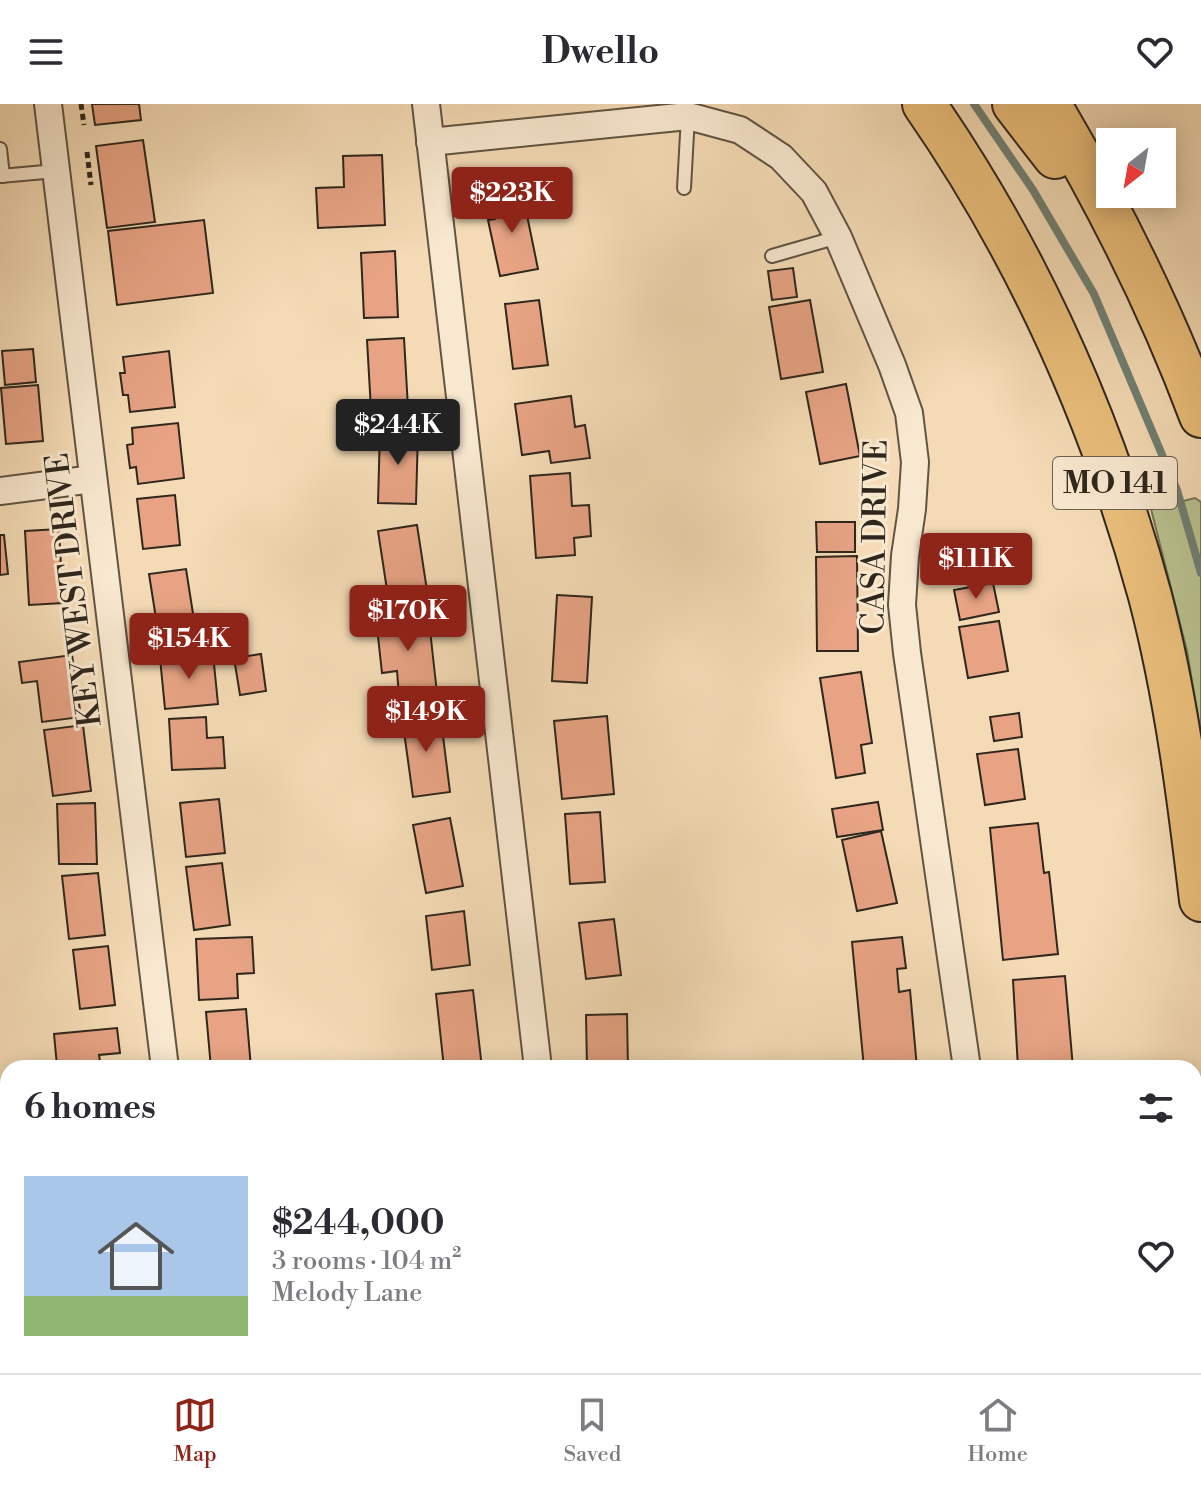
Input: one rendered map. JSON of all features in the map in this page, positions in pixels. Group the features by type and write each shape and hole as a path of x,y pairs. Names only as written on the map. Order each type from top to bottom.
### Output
{"highway":[{"name":"MO 141","path":"924,104 956,149 1006,233 1050,320 1089,410 1122,503 1150,598 1171,695 1201,900"},
{"path":"1014,104 1139,266"},
{"name":"MO 141","path":"1049,104 1094,179 1139,266 1201,416"}],"street":[{"name":"KEY WEST DRIVE","path":"48,104 164,1060"},
{"path":"426,104 537,1060"},
{"name":"CASA DRIVE","path":"430,142 688,116 740,130 781,157 814,192 838,237 909,413 915,462 902,605 966,1060"},
{"path":"0,491 93,479"}],"lane":[{"path":"684,188 688,116"},
{"path":"0,149 2,176 56,171"},
{"path":"772,256 838,237"}],"path":[{"path":"81,104 84,125"},
{"path":"87,152 91,185"}],"green space":[{"path":"1195,498 1201,502 1201,735 1187,651 1151,509"}],"building":[{"path":"92,104 139,104 141,120 95,125"},
{"path":"143,140 155,222 107,228 96,146"},
{"path":"382,155 385,225 318,228 316,188 344,187 343,156"},
{"path":"522,191 538,269 500,276 488,220 495,219 490,198"},
{"path":"204,220 213,293 117,305 108,231"},
{"path":"395,251 398,317 364,318 361,253"},
{"path":"793,268 797,297 772,300 768,271"},
{"path":"539,300 548,365 513,369 505,304"},
{"path":"810,300 823,372 781,379 769,307"},
{"path":"404,338 408,408 371,410 367,340"},
{"path":"33,349 36,382 5,385 2,351"},
{"path":"169,351 175,407 130,412 128,395 123,395 120,373 125,373 123,357"},
{"path":"846,384 860,456 820,464 806,392"},
{"path":"38,385 43,441 6,444 1,388"},
{"path":"571,396 575,427 585,425 590,458 551,463 549,451 522,455 515,404"},
{"path":"178,423 184,478 138,484 136,467 130,468 127,445 133,444 132,428"},
{"path":"380,430 418,431 416,504 378,503"},
{"path":"570,473 572,506 589,505 591,536 574,538 575,555 536,558 530,476"},
{"path":"175,495 180,545 143,549 137,499"},
{"path":"816,522 855,522 855,552 817,552"},
{"path":"417,525 428,597 389,603 378,531"},
{"path":"59,529 63,603 29,605 25,531"},
{"path":"0,535 4,535 8,574 0,575"},
{"path":"857,556 858,651 817,651 816,557"},
{"path":"186,569 194,620 157,625 149,574"},
{"path":"993,583 999,612 960,620 954,590"},
{"path":"557,595 592,597 587,683 552,681"},
{"path":"428,612 437,693 399,697 397,671 382,673 376,618"},
{"path":"999,621 1008,671 968,678 959,627"},
{"path":"213,654 218,704 165,709 160,658"},
{"path":"261,654 266,691 240,695 234,658"},
{"path":"72,655 81,717 42,722 37,681 22,683 19,662"},
{"path":"861,672 872,743 861,745 865,773 836,778 820,678"},
{"path":"440,712 450,792 413,797 402,717"},
{"path":"1019,713 1022,737 994,741 990,717"},
{"path":"607,716 614,794 562,799 554,721"},
{"path":"206,717 207,738 223,737 225,768 172,770 169,719"},
{"path":"83,725 91,791 53,796 44,730"},
{"path":"1018,749 1025,799 985,805 977,754"},
{"path":"219,799 225,853 186,857 180,803"},
{"path":"878,802 883,830 837,837 832,809"},
{"path":"95,803 97,864 59,864 57,804"},
{"path":"600,812 605,882 570,884 565,814"},
{"path":"450,818 463,886 426,893 413,825"},
{"path":"1038,823 1044,873 1049,872 1058,954 1003,960 990,828"},
{"path":"881,831 897,903 857,911 842,840"},
{"path":"222,863 230,925 194,930 186,867"},
{"path":"98,873 105,935 69,939 62,876"},
{"path":"464,911 470,965 432,970 426,916"},
{"path":"614,919 621,975 586,979 579,923"},
{"path":"252,937 254,973 237,974 238,998 199,1000 196,939"},
{"path":"902,937 906,968 897,969 899,992 910,990 916,1060 863,1060 852,942"},
{"path":"108,946 115,1005 80,1009 73,950"},
{"path":"1065,976 1072,1060 1018,1060 1013,980"},
{"path":"473,990 481,1060 443,1060 436,994"},
{"path":"246,1009 250,1060 210,1060 206,1012"},
{"path":"627,1014 628,1060 587,1060 586,1015"},
{"path":"117,1028 120,1053 99,1055 100,1060 56,1060 54,1034"}],"waterway":[{"path":"974,104 1033,190 1094,294 1177,490 1201,573"}]}
